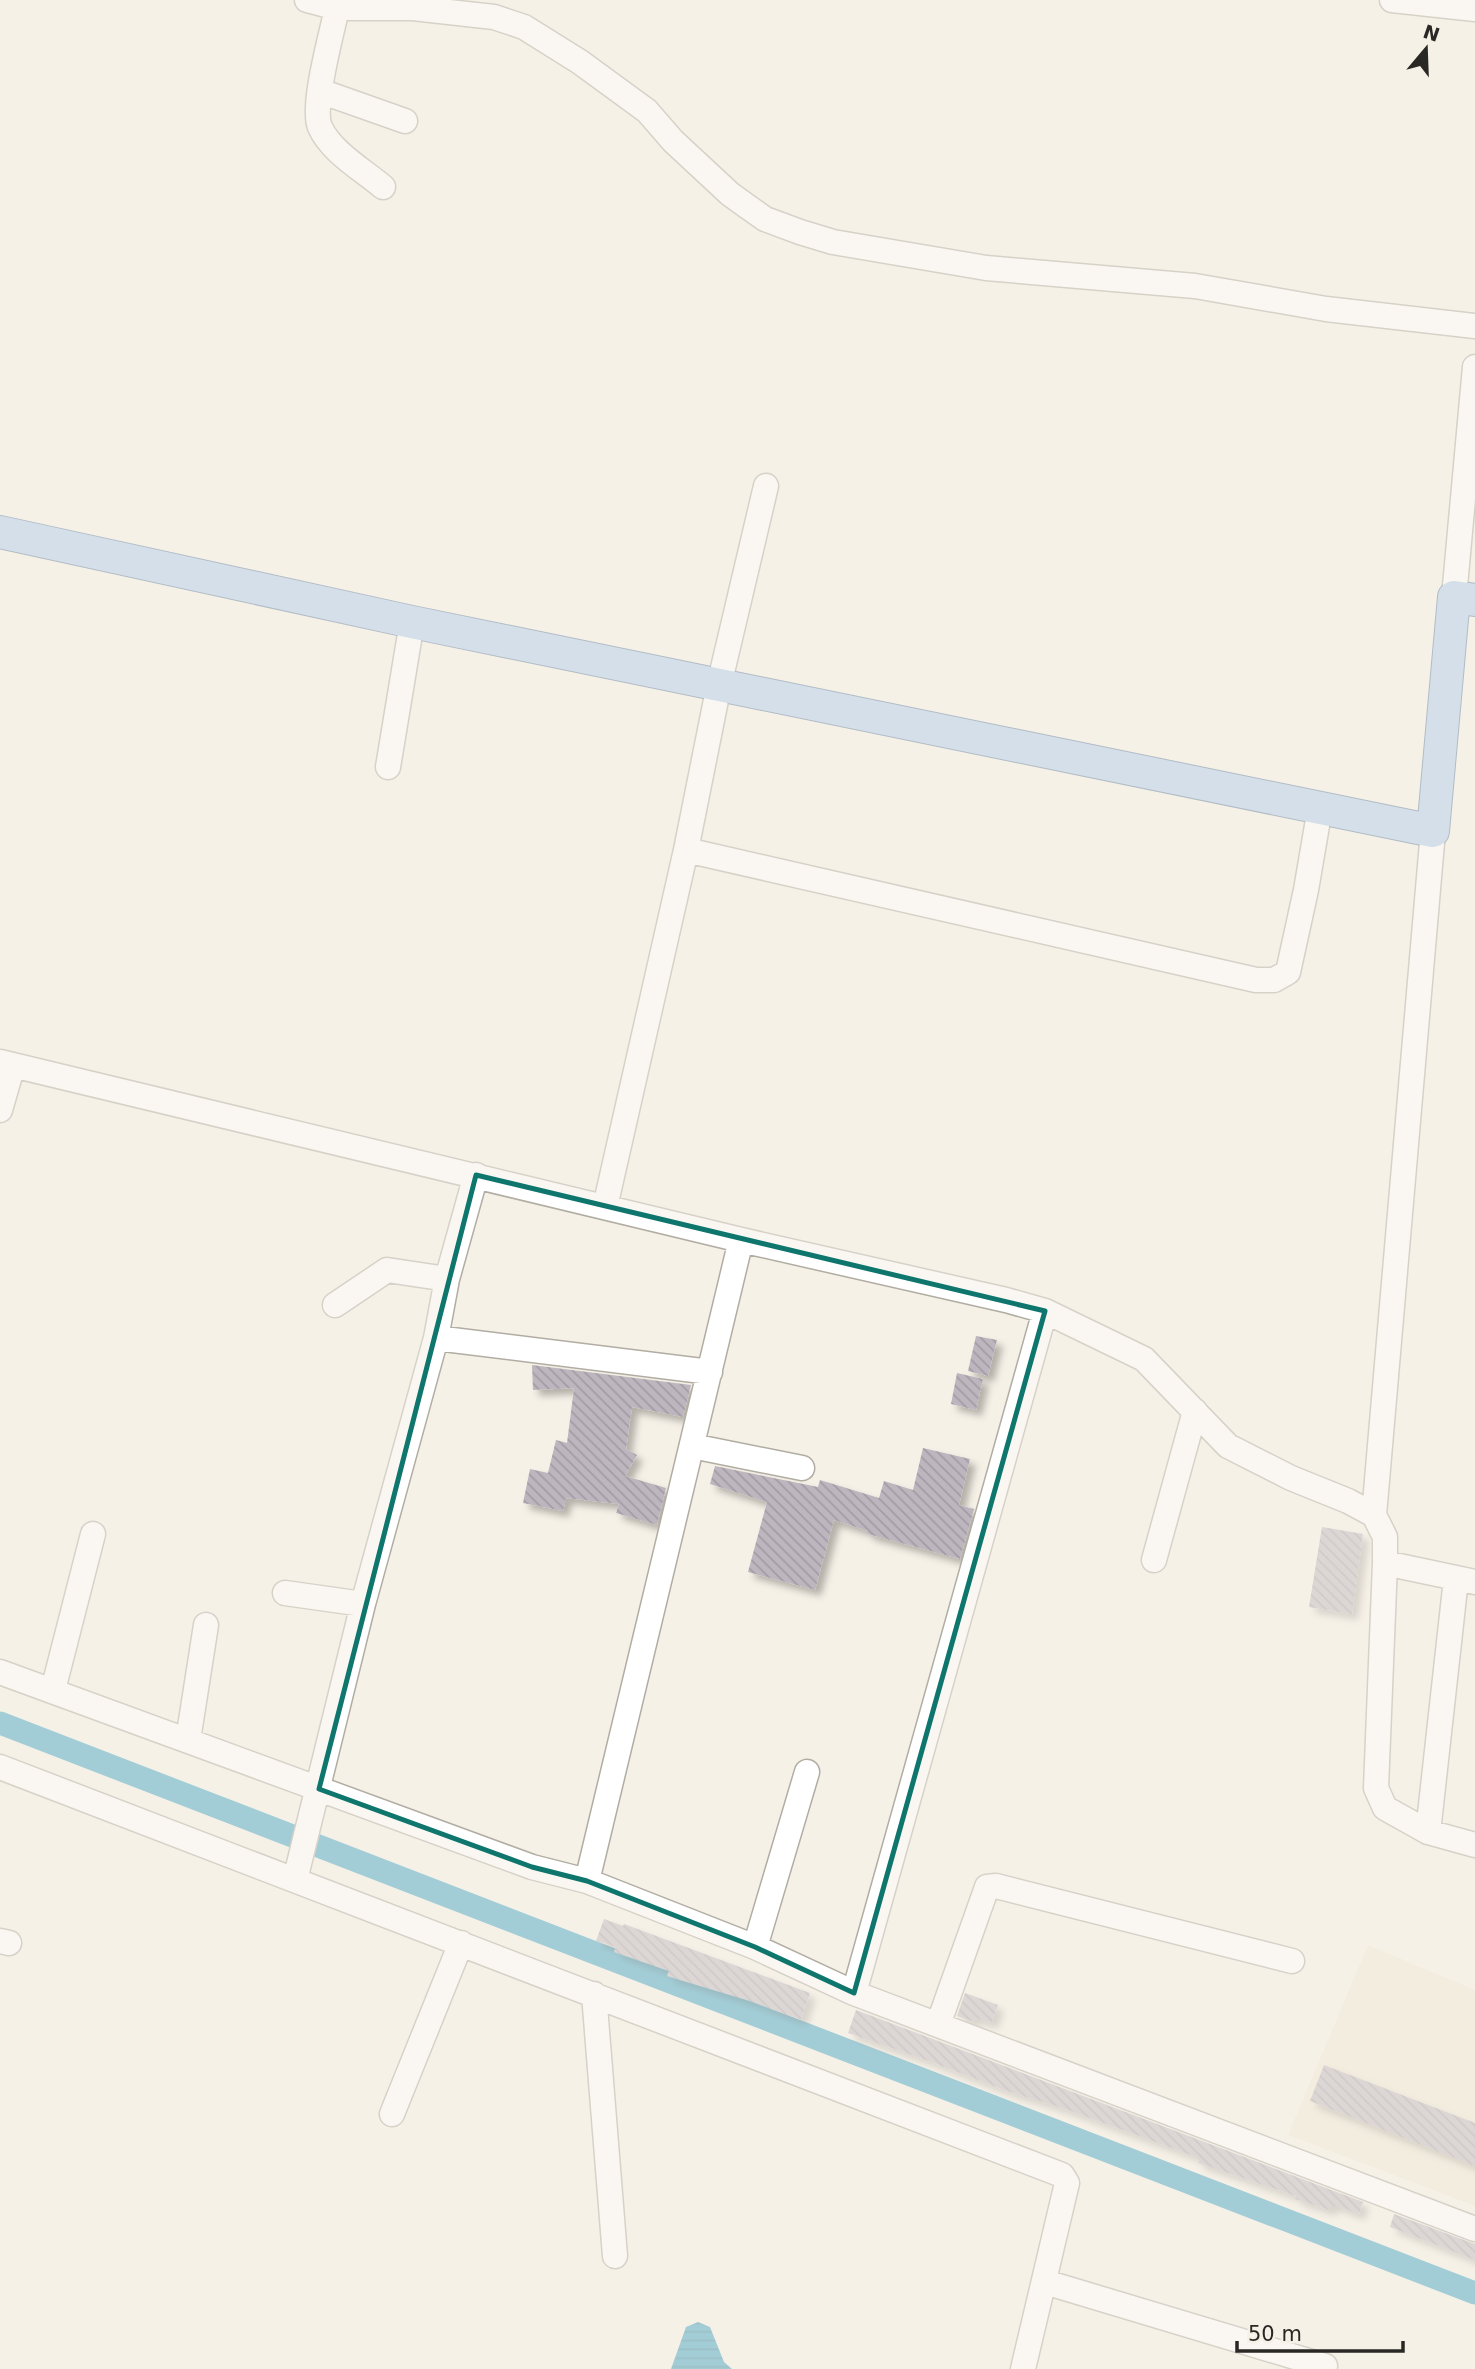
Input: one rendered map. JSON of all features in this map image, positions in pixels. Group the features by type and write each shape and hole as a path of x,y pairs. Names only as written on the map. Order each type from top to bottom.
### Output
{"main road":[{"path":"0,532 412,622 1433,831 1464,598"}],"street":[{"path":"307,0 337,8 413,8 494,17 524,27 580,62 647,111 673,141 730,194 765,219 833,242 986,268 1195,286 1326,309 1475,326"},
{"path":"1392,0 1475,9"},
{"path":"337,8 320,91 319,125 338,150 383,187"},
{"path":"320,91 405,121"},
{"path":"1464,598 1475,367"},
{"path":"606,1207 686,850 719,685 766,486"},
{"path":"387,767 412,622"},
{"path":"686,850 1256,980 1274,980 1288,972 1320,808"},
{"path":"1433,831 1374,1515 1385,1537 1376,1788 1385,1808 1428,1832 1475,1845"},
{"path":"0,1110 7,1064 1045,1311 1144,1359 1228,1446 1374,1515"},
{"path":"298,1870 363,1604 436,1338 447,1279 476,1175"},
{"path":"587,1881 741,1240"},
{"path":"335,1305 387,1270 447,1279"},
{"path":"854,1993 1045,1311"},
{"path":"436,1338 710,1371"},
{"path":"1154,1560 1195,1411"},
{"path":"692,1446 802,1468"},
{"path":"53,1690 93,1534"},
{"path":"1385,1563 1466,1581 1428,1832"},
{"path":"285,1593 363,1604"},
{"path":"188,1740 206,1625"},
{"path":"0,1672 532,1867 587,1881 755,1947 854,1993 1475,2229"},
{"path":"0,1767 298,1870 461,1943 1062,2175 1067,2183 1023,2369"},
{"path":"755,1947 807,1772"},
{"path":"938,2025 987,1887 996,1886 1292,1961"},
{"path":"392,2114 461,1943"},
{"path":"594,1994 615,2256"},
{"path":"1045,2283 1325,2366"}],"highlighted area":[{"path":"476,1175 1045,1311 854,1993 755,1947 587,1881 532,1867 319,1789"}],"shaded area":[{"path":"1368,1945 1475,1990 1475,2206 1288,2135"}],"water":[{"path":"698,2322 710,2327 724,2362 732,2369 671,2369 686,2327"}],"building":[{"path":"976,1336 997,1340 988,1376 968,1371"},
{"path":"532,1365 691,1385 683,1417 632,1407 626,1449 637,1455 625,1476 666,1488 657,1525 616,1513 619,1504 566,1498 563,1511 523,1503 530,1469 548,1473 556,1440 567,1443 574,1388 533,1390"},
{"path":"957,1373 983,1379 976,1410 951,1404"},
{"path":"923,1448 970,1459 959,1505 974,1509 960,1559 868,1534 868,1531 834,1520 815,1590 748,1572 767,1502 710,1484 715,1466 818,1487 820,1480 879,1498 884,1481 913,1490"},
{"path":"1322,1527 1363,1534 1352,1614 1309,1607"},
{"path":"604,1919 810,1993 801,2020 750,2001 667,1976 669,1971 614,1952 616,1947 596,1941"},
{"path":"965,1993 998,2005 992,2023 975,2018 973,2022 957,2016"},
{"path":"856,2010 1363,2202 1359,2214 1337,2206 1331,2206 1329,2210 1295,2199 1296,2196 1198,2163 1196,2157 848,2033"},
{"path":"1324,2065 1475,2123 1475,2166 1310,2101"},
{"path":"1394,2214 1475,2244 1475,2260 1390,2227"}],"waterway":[{"path":"0,1723 1475,2293"}]}
